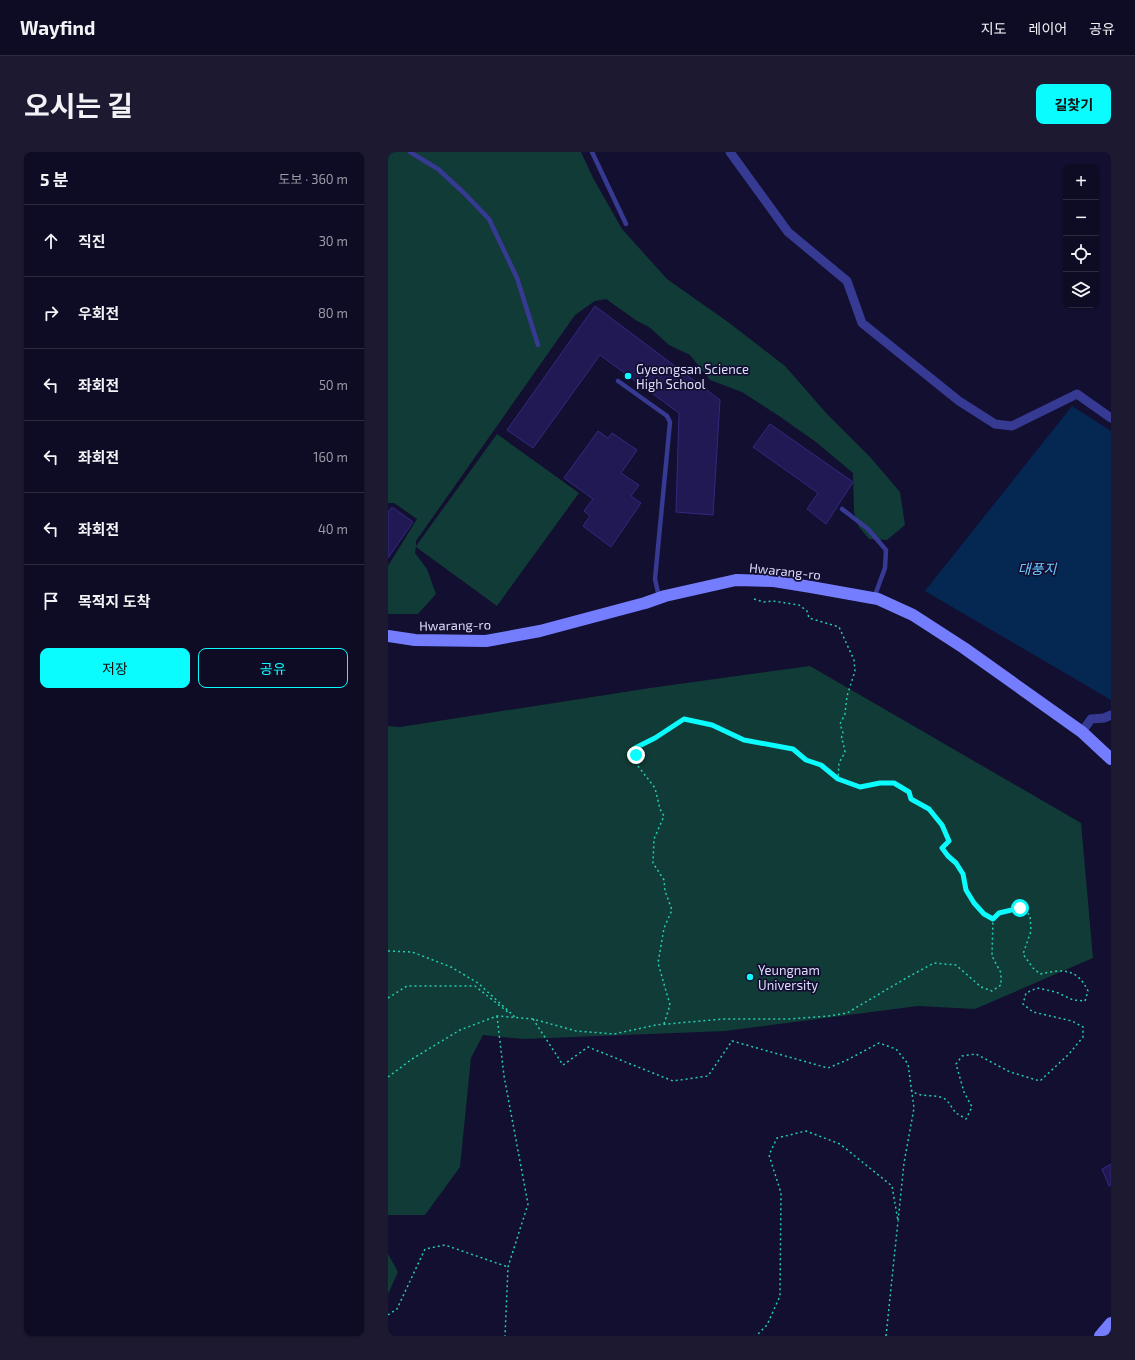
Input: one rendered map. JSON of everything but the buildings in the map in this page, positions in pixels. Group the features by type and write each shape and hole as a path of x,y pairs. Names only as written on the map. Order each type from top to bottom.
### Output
{"street":[{"path":"730,152 788,232 846,281 862,323 959,401 995,424 1012,426 1077,394 1111,418"},
{"name":"Hwarang-ro","path":"388,636 415,640 486,641 540,631 659,598 736,580 774,581 874,598 913,615 964,648 1082,732 1111,760"},
{"path":"1082,732 1091,719 1104,718 1111,715"},
{"path":"1100,1336 1111,1323"}],"lane":[{"path":"410,152 438,169 489,219 517,278 538,345"},
{"path":"592,152 626,224"},
{"path":"618,381 667,416 670,422 655,579 659,598"},
{"path":"842,509 868,529 886,550 885,568 874,598"}],"path":[{"path":"754,599 764,602 773,601 799,605 807,611 809,618 839,627 854,660 856,671 847,696 845,714 840,724 843,733 841,739 845,752 839,763 838,779"},
{"path":"664,1024 670,1005 658,963 664,928 672,910 664,880 653,863 654,839 664,816 660,809 655,788 638,766 635,748 655,738 684,719 712,725 744,740 793,749 806,760 821,765 838,779 860,787 880,783 894,783 909,792 911,799 929,809 942,825 949,841 942,848 956,863 963,874 966,890 984,914 993,919"},
{"path":"388,1077 412,1059 460,1030 497,1016 533,1019 576,1031 614,1034 664,1024 723,1019 790,1019 847,1013 908,977 934,964 956,966 981,987 992,991 1001,985 1001,973 992,956 993,919 999,913 1020,908 1030,915 1030,931 1023,954 1033,968 1040,974 1058,970 1073,972 1084,982 1088,991 1085,1001 1073,1000 1056,992 1037,988 1026,993 1023,1004 1034,1012 1072,1021 1083,1027 1083,1037 1069,1054 1040,1081 1010,1072 976,1054 962,1056 956,1064 964,1092 972,1107 966,1119 956,1113 945,1099 915,1094 911,1090"},
{"path":"388,951 412,952 451,968 478,983 516,1018"},
{"path":"388,998 407,986 475,986 516,1018"},
{"path":"497,1016 504,1076 528,1204 508,1267 504,1336"},
{"path":"533,1019 563,1065 588,1047 673,1081 708,1076 732,1041 828,1068 848,1060 879,1043 896,1049 908,1064 914,1108 904,1163 886,1336"},
{"path":"756,1336 767,1324 780,1296 781,1193 769,1155 777,1138 806,1131 840,1144 892,1186 898,1221"},
{"path":"388,1315 397,1308 425,1249 445,1246 508,1267"}],"green space":[{"path":"388,152 581,152 593,178 622,229 667,279 728,322 785,366 827,414 870,457 900,492 905,525 887,540 869,539 859,527 854,512 853,473 816,442 779,416 742,392 710,380 690,355 669,345 649,327 637,321 606,299 595,301 575,315 416,541 416,546 497,434 579,493 497,606 416,547 415,553 427,569 436,594 418,614 388,614 388,566 417,519 394,503 388,503"},
{"path":"810,666 1081,823 1093,958 975,1009 918,1006 725,1031 524,1039 483,1035 471,1058 460,1167 425,1215 388,1215 388,726 400,727 650,688"},
{"path":"388,1254 398,1272 388,1294"}],"water":[{"name":"대풍지","path":"1072,406 1111,431 1111,700 925,591"}],"place":[{"name":"Gyeongsan Science High School","path":"628,376"},
{"name":"Yeungnam University","path":"750,977"}],"route":[{"path":"636,755 635,748 655,738 684,719 712,725 744,740 793,749 806,760 821,765 838,779 860,787 880,783 894,783 909,792 911,799 929,809 942,825 949,841 942,848 956,863 963,874 966,890 974,903 984,914 993,919 999,913 1020,908"}]}
